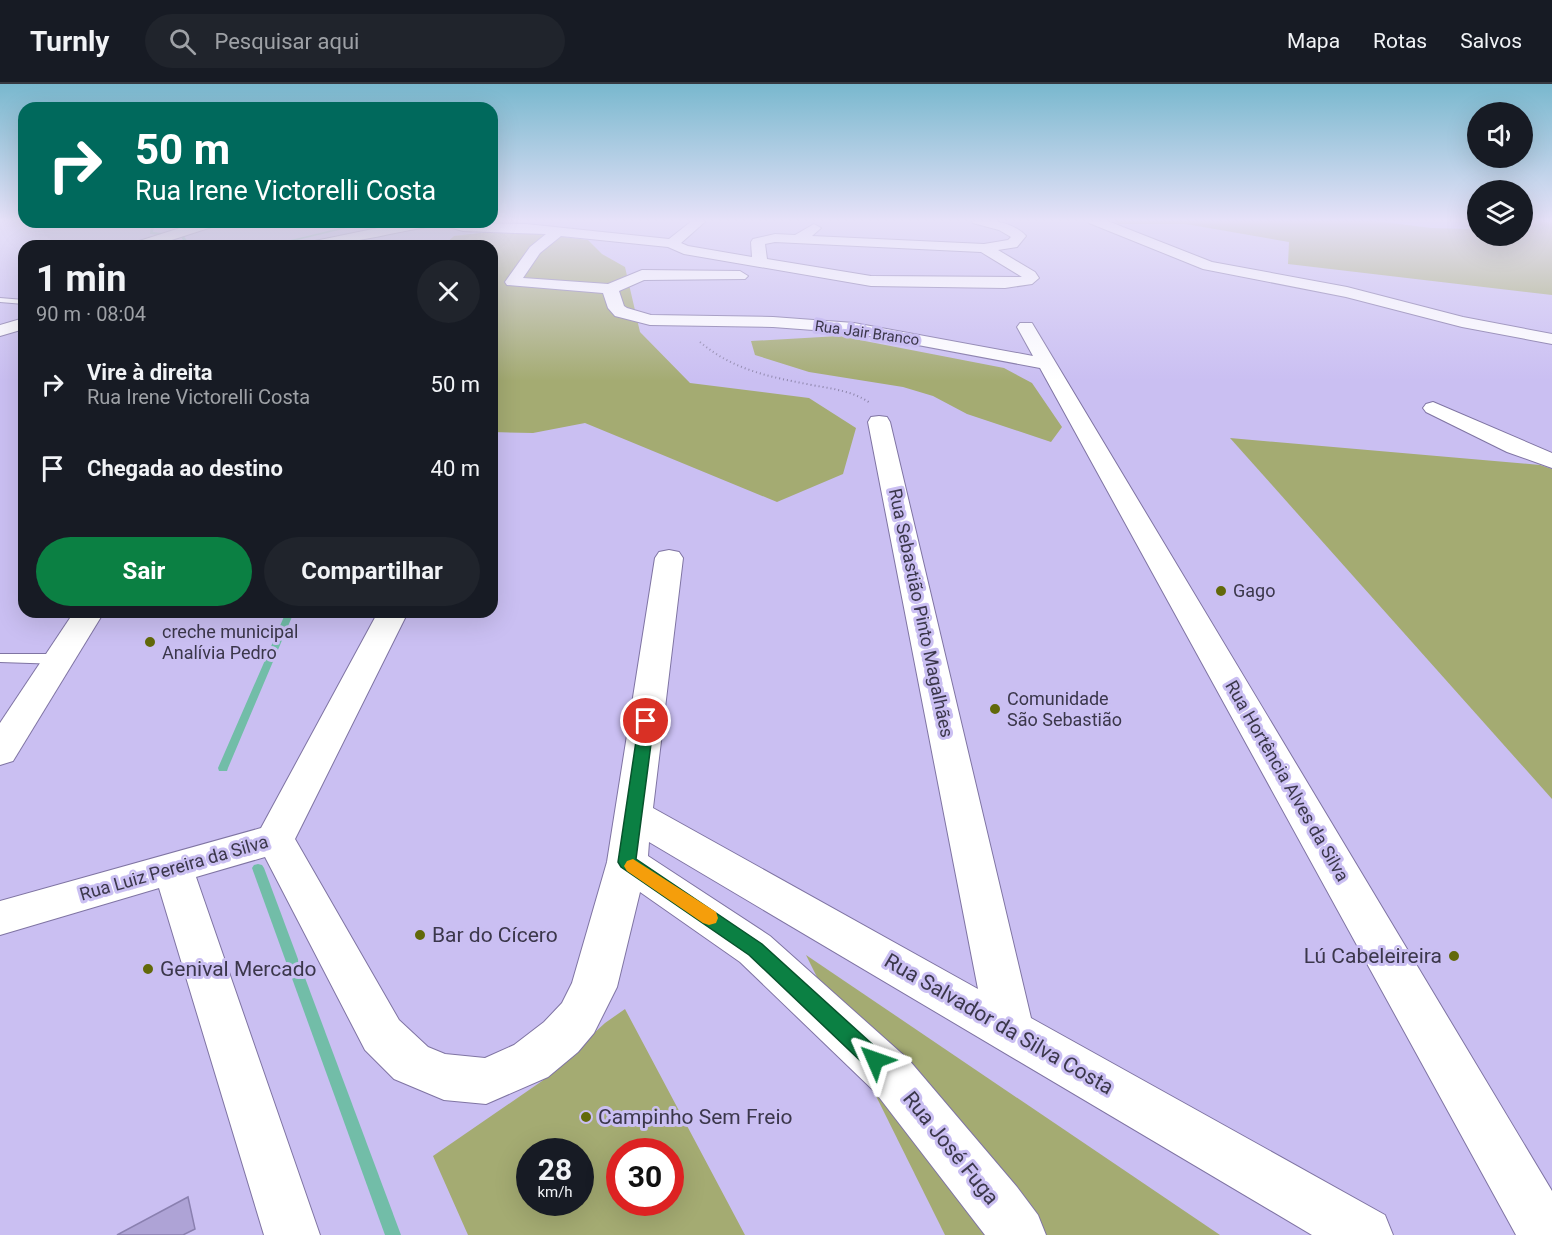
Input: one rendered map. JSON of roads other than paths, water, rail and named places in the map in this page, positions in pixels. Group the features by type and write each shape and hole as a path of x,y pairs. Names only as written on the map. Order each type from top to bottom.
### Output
{"street":[{"path":"517,274 513,282 610,289 638,276 722,275 798,280 843,277"},
{"path":"825,274 894,283 1005,283 1028,281 1031,278 1028,274"},
{"path":"1249,274 1347,292 1462,322 1552,339"},
{"name":"Rua Jair Branco","path":"610,289 616,308 621,312 650,320 773,322 854,328 1047,364"},
{"path":"0,331 18,325"},
{"name":"Rua Hortência Alves da Silva","path":"1026,327 1547,1235"},
{"path":"1433,408 1515,447 1552,461"},
{"name":"Rua Sebastião Pinto Magalhães","path":"879,422 1010,1031"},
{"path":"275,839 382,1035 411,1063 444,1077 486,1081 531,1061 561,1037 578,1018 594,987 627,862 669,558"},
{"path":"0,752 85,618"},
{"name":"Rua Luiz Pereira da Silva","path":"0,918 275,839 390,618"},
{"name":"Rua Salvador da Silva Costa","path":"633,814 1365,1235"},
{"name":"Rua José Fuga","path":"627,862 755,949 892,1076 998,1206 1018,1235"},
{"path":"173,869 292,1235"}],"lane":[{"path":"0,300 18,302"},
{"path":"0,658 60,659"}],"waterway":[{"path":"223,768 287,618"},
{"path":"258,868 393,1235"}],"place":[{"name":"Gago","path":"1221,591"},
{"name":"creche municipal Analívia Pedro","path":"150,642"},
{"name":"Comunidade São Sebastião","path":"995,709"},
{"name":"Bar do Cícero","path":"420,935"},
{"name":"Lú Cabeleireira","path":"1454,956"},
{"name":"Genival Mercado","path":"148,969"},
{"name":"Campinho Sem Freio","path":"586,1117"}]}
